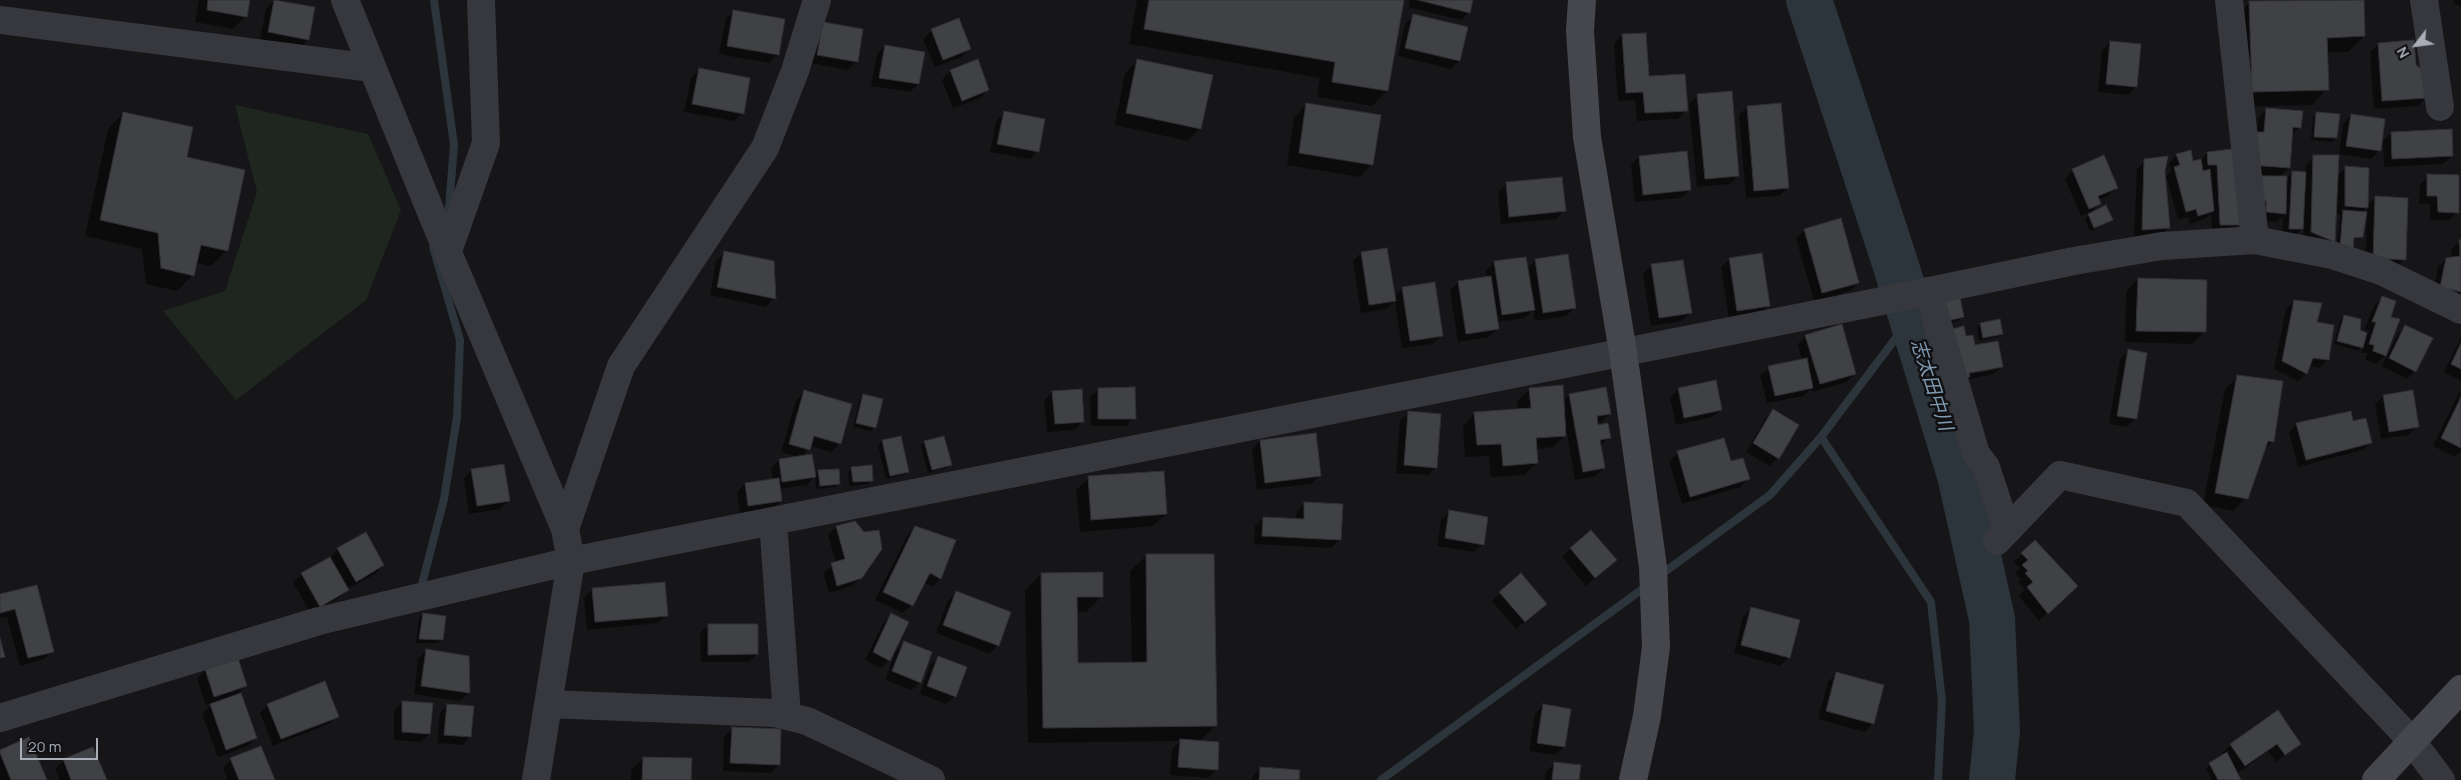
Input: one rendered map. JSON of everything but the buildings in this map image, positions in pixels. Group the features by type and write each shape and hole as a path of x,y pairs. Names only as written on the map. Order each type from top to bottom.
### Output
{"street":[{"path":"345,0 433,217 565,529 571,562 536,780"},
{"path":"446,247 486,143 481,0"},
{"path":"565,529 621,366 765,148 795,72 817,0"},
{"path":"1582,0 1580,31 1587,137 1623,352 1653,567 1656,646 1647,716 1632,780"},
{"path":"2229,0 2255,240"},
{"path":"2424,0 2440,106"},
{"path":"0,20 372,68"},
{"path":"0,718 319,621 571,562 1872,304 2074,261 2162,246 2255,240 2332,255 2381,272 2461,310"},
{"path":"1923,292 1976,454 1986,466 2002,536 2060,475 2187,503 2412,741 2441,780"},
{"path":"773,521 787,716"},
{"path":"2376,780 2461,689"},
{"path":"548,704 774,713 807,721 931,780"}],"shaded area":[{"path":"235,105 368,134 401,210 366,300 236,400 163,311 225,291 257,192"}],"waterway":[{"path":"434,0 454,145 449,208 443,222"},
{"name":"志太田中川","path":"1809,0 1895,263 1960,475 1992,619 1997,731 1992,780"},
{"path":"421,588 444,499 457,417 460,340 433,247"},
{"path":"1659,576 1770,495 1821,437 1911,318"},
{"path":"1821,437 1931,602 1942,701 1938,780"},
{"path":"1381,780 1648,585"}]}
